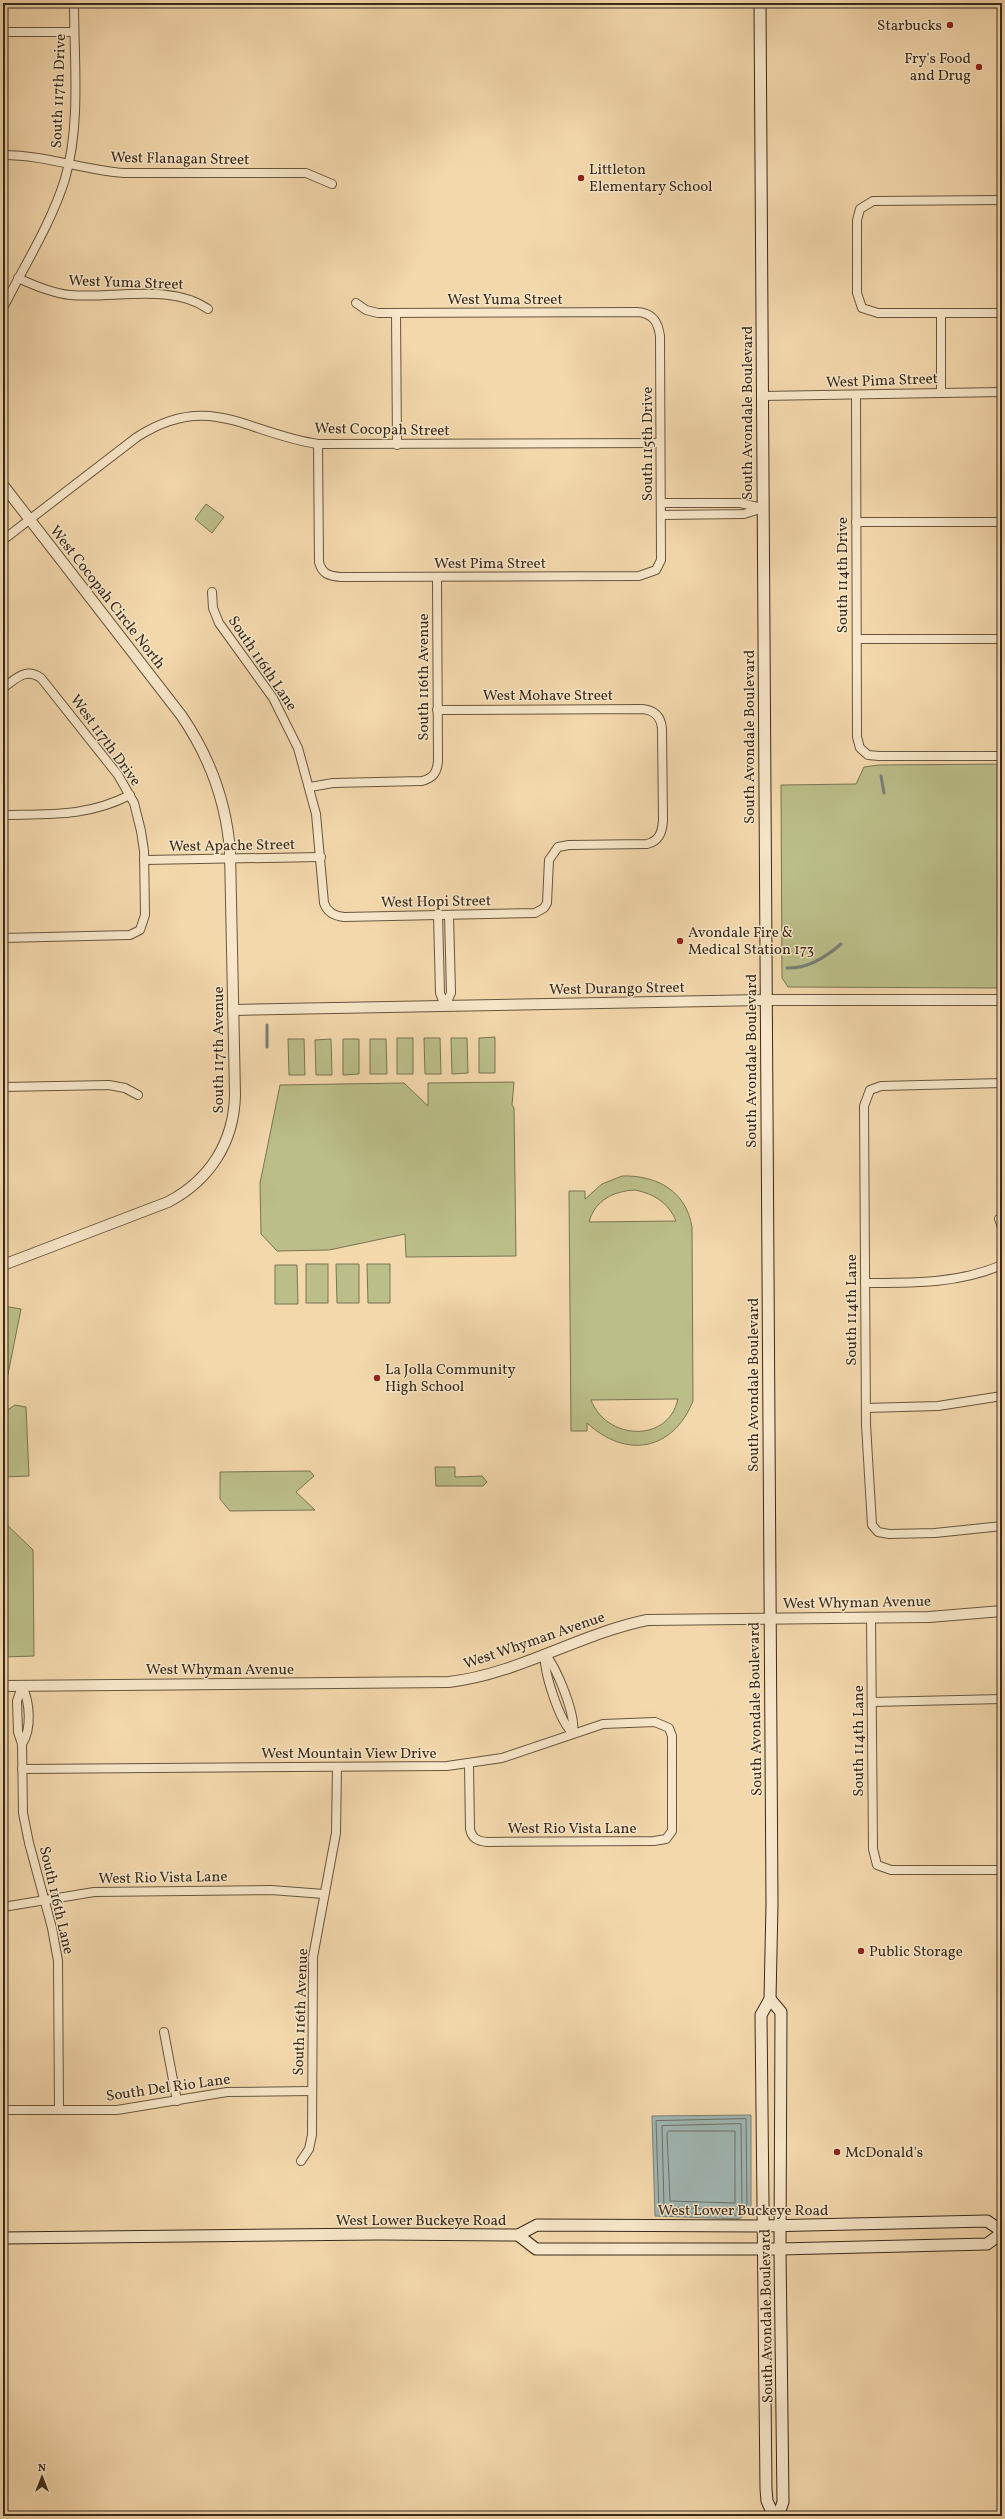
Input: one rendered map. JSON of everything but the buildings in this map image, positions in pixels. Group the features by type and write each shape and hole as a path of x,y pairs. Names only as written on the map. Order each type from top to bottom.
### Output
{"main road":[{"name":"South Avondale Boulevard","path":"760,3 769,1618 772,1896 770,1999 761,2015 766,2489 767,2501 774,2516"},
{"name":"South Avondale Boulevard","path":"770,1999 781,2012 780,2249 784,2502 778,2516"},
{"name":"West Lower Buckeye Road","path":"3,2238 379,2234 518,2235 538,2225 763,2226 987,2221 1002,2232"},
{"path":"518,2235 536,2249 780,2249 987,2244 1002,2232"}],"street":[{"name":"South 117th Drive","path":"3,308 55,204 69,162 74,125 74,3"},
{"path":"3,32 74,32"},
{"name":"West Flanagan Street","path":"3,155 38,156 124,173 306,173 332,184"},
{"path":"1002,200 878,200 863,205 857,220 857,293 862,308 878,313 1002,313"},
{"name":"West Yuma Street","path":"18,278 48,291 70,295 183,296 208,309"},
{"name":"West Yuma Street","path":"356,303 372,312 638,312 649,314 654,318"},
{"path":"396,313 397,444"},
{"path":"941,313 941,392"},
{"name":"South 115th Drive","path":"654,318 660,336 661,560 656,570"},
{"name":"West Pima Street","path":"762,396 856,396 941,392 1002,392"},
{"name":"South 114th Drive","path":"856,396 858,737 863,752 879,756 1002,756"},
{"name":"West Cocopah Street","path":"3,540 137,437 156,426 178,418 199,415 219,416 300,441 318,444 660,443"},
{"name":"West Pima Street","path":"318,444 319,557 323,573 341,577 639,576 656,570"},
{"name":"West Cocopah Circle North","path":"3,485 188,727"},
{"path":"661,503 740,503 763,508"},
{"path":"661,515 744,514 763,508"},
{"path":"856,522 1002,522"},
{"name":"South 116th Avenue","path":"310,787 333,783 417,782 433,776 438,766 437,577"},
{"name":"South 116th Lane","path":"212,592 213,608 219,623 262,682 283,716 298,748 310,787 321,857 323,898 329,912"},
{"path":"857,639 1002,639"},
{"name":"West 117th Drive","path":"3,688 19,676 30,673 45,681 118,775 130,795 142,831 145,915 140,930 125,935 3,938"},
{"name":"West Mohave Street","path":"437,710 642,709 657,715 662,729 663,814 662,828 658,839 640,845 569,845 554,850 550,860 549,893 544,908"},
{"name":"South 117th Avenue","path":"3,1265 168,1202 184,1193 206,1174 224,1145 234,1113 230,859 228,828 220,792 207,757 188,727"},
{"path":"3,815 85,812 105,807 130,795"},
{"name":"West Apache Street","path":"144,860 321,857"},
{"name":"West Hopi Street","path":"329,912 344,917 529,913 544,908"},
{"path":"438,915 440,994 445,1006"},
{"path":"445,1006 451,993 450,915"},
{"name":"West Durango Street","path":"233,1010 766,1000 1002,1000"},
{"name":"South 114th Lane","path":"1002,1083 886,1085 870,1090 864,1106 866,1408 870,1515 874,1530 889,1534 935,1533 1002,1528"},
{"path":"3,1087 109,1085 125,1088 138,1095"},
{"path":"865,1283 950,1281 973,1276 1002,1265"},
{"path":"866,1408 938,1406 1002,1396"},
{"name":"West Whyman Avenue","path":"3,1686 449,1682 487,1675 613,1629 647,1620 950,1616 1002,1611"},
{"name":"South 114th Lane","path":"871,1617 873,1849 877,1865 891,1870 1002,1870"},
{"path":"544,1654 545,1670 565,1723 573,1733"},
{"name":"South 116th Lane","path":"22,1686 17,1701 18,1732 22,1744 25,1823 54,1934 58,1971 59,2110"},
{"path":"872,1702 1002,1699"},
{"name":"West Mountain View Drive","path":"22,1770 337,1767 469,1764 515,1755 593,1726 617,1722 660,1722 669,1728 672,1742 673,1821 670,1836"},
{"name":"West Rio Vista Lane","path":"469,1764 470,1824 473,1838 487,1842 654,1841 670,1836"},
{"name":"South 116th Avenue","path":"301,2161 311,2142 313,1957 337,1820 337,1767"},
{"name":"West Rio Vista Lane","path":"3,1907 45,1899 105,1891 271,1890 324,1894"},
{"path":"164,2032 177,2101"},
{"name":"South Del Rio Lane","path":"3,2110 124,2110 233,2092 312,2091"}],"green space":[{"path":"206,504 224,517 212,533 195,519"},
{"path":"1002,764 1002,988 788,987 782,978 781,785 856,784 864,767 879,765"},
{"path":"495,1037 495,1073 479,1073 479,1038"},
{"path":"397,1038 413,1038 413,1074 397,1074"},
{"path":"424,1038 440,1038 441,1074 425,1074"},
{"path":"451,1038 467,1038 468,1073 452,1074"},
{"path":"288,1039 304,1039 305,1075 289,1075"},
{"path":"331,1039 332,1075 316,1075 315,1040"},
{"path":"343,1039 359,1039 359,1074 343,1075"},
{"path":"370,1039 386,1039 387,1074 370,1074"},
{"path":"514,1082 512,1105 514,1108 516,1256 406,1257 405,1234 329,1250 277,1251 261,1234 260,1183 280,1085 404,1083 428,1106 428,1083"},
{"path":"622,1176 647,1178 658,1182 676,1195 683,1204 689,1214 692,1227 693,1401 684,1418 673,1431 661,1439 647,1444 632,1445 617,1442 602,1434 587,1423 587,1431 571,1431 569,1191 585,1191 585,1199 602,1184","holes":["635,1190 660,1200 673,1214 676,1221 589,1222 596,1208 606,1198 620,1192","678,1399 672,1414 662,1424 650,1430 636,1431 622,1429 610,1423 599,1413 591,1400"]},
{"path":"306,1264 328,1264 328,1303 306,1303"},
{"path":"336,1264 359,1264 359,1303 337,1303"},
{"path":"367,1264 390,1264 390,1303 368,1303"},
{"path":"275,1265 297,1265 298,1304 275,1304"},
{"path":"3,1306 21,1309 3,1399"},
{"path":"15,1405 26,1407 29,1476 3,1477 3,1413"},
{"path":"435,1467 455,1467 455,1477 482,1476 487,1482 483,1486 436,1486"},
{"path":"310,1471 314,1476 296,1492 315,1510 230,1511 220,1499 220,1472"},
{"path":"3,1521 33,1550 34,1656 3,1657"}],"water":[{"path":"751,2115 751,2205 747,2213 739,2219 655,2216 652,2116"}],"waterway":[{"path":"881,776 884,793"},
{"path":"787,968 794,968 816,961 841,944"},
{"path":"267,1025 267,1047"}],"place":[{"name":"Starbucks","path":"950,25"},
{"name":"Fry's Food and Drug","path":"979,67"},
{"name":"Littleton Elementary School","path":"581,178"},
{"name":"Avondale Fire & Medical Station 173","path":"680,941"},
{"name":"La Jolla Community High School","path":"377,1378"},
{"name":"Public Storage","path":"861,1951"},
{"name":"McDonald's","path":"837,2152"}]}
